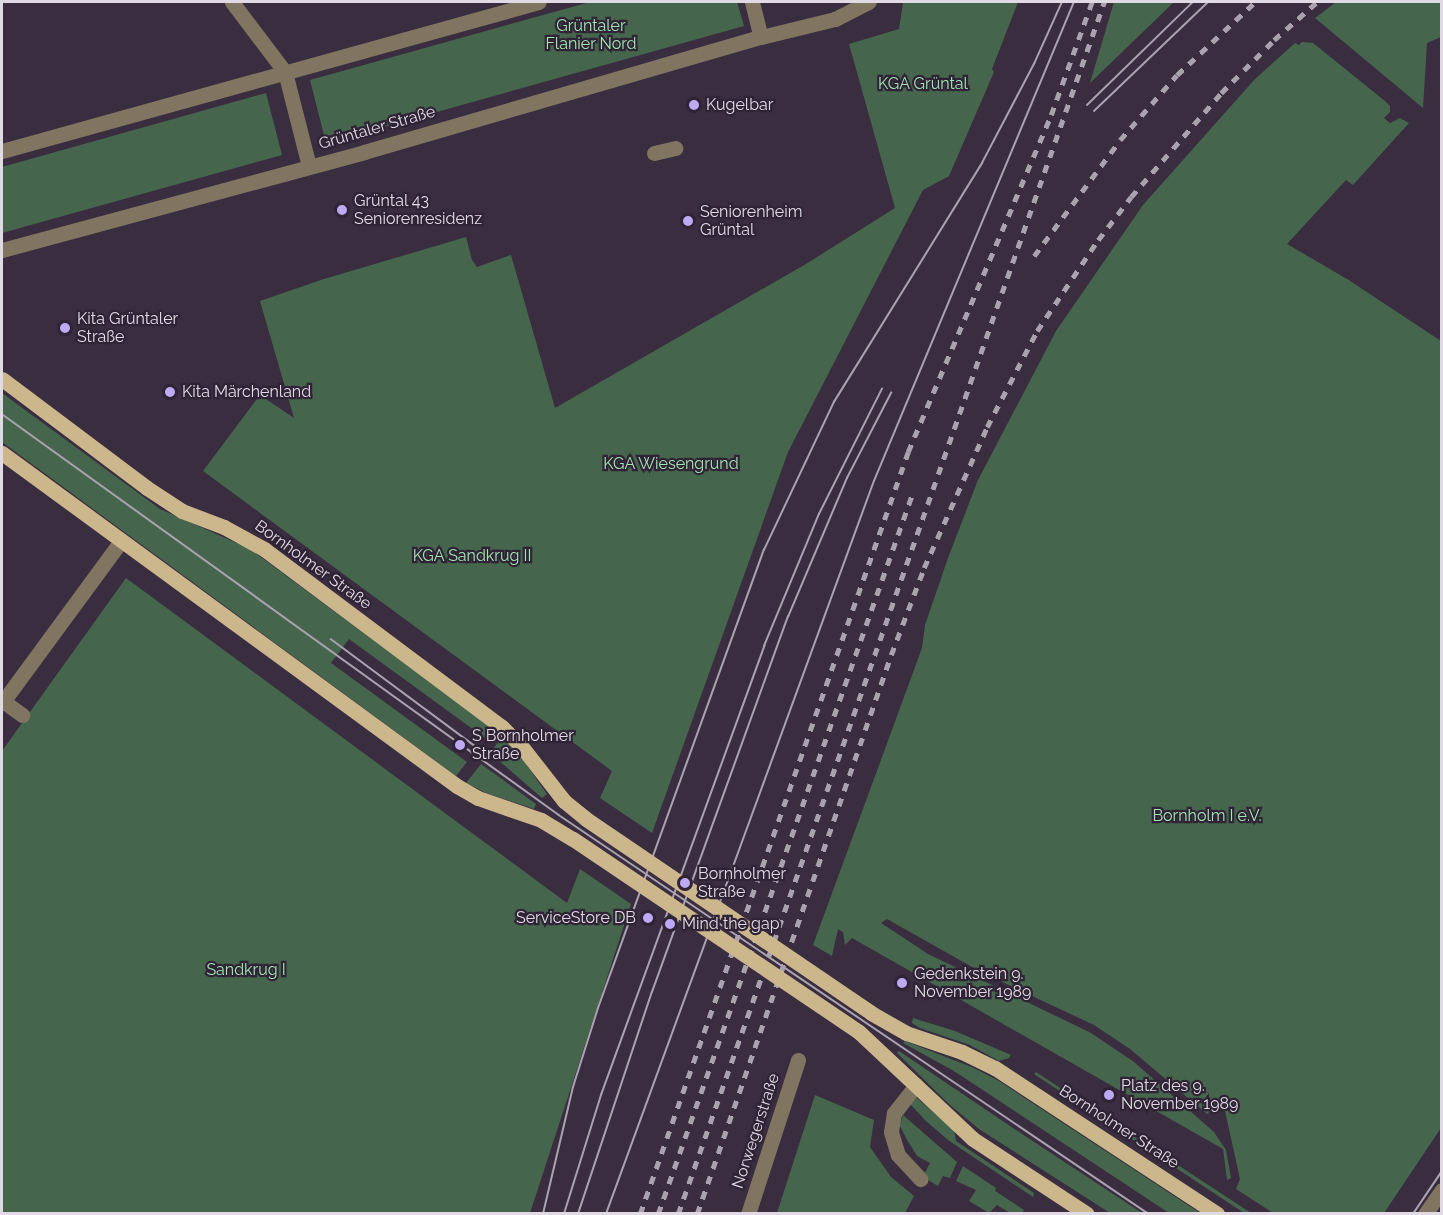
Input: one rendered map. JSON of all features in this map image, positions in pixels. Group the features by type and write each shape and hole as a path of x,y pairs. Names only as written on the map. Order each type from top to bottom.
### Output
{"main road":[{"name":"Bornholmer Straße","path":"2,379 147,488 182,511 224,527 264,549 502,727 522,747 564,801 586,819 871,1013 906,1033 962,1052 995,1068 1218,1214"},
{"path":"2,453 457,786 478,798 541,820 573,839 859,1032 973,1139 1087,1214"}],"street":[{"path":"232,2 285,72 309,166"},
{"path":"2,151 539,2"},
{"path":"752,2 761,37"},
{"name":"Grüntaler Straße","path":"2,250 309,166 761,37 835,19 869,2"},
{"path":"654,153 675,148"},
{"path":"22,715 2,702 121,541"},
{"name":"Norwegerstraße","path":"748,1214 798,1060"},
{"path":"916,1085 894,1113 891,1132 898,1155 920,1179"},
{"path":"1425,1214 1442,1190"}],"green space":[{"name":"Grüntaler Flanier Nord","path":"590,2 737,2 744,26 326,143 310,80"},
{"path":"1018,2 992,69 994,72 949,176 923,190 788,452 652,833 600,798 612,771 203,471 260,395 294,418 260,301 324,279 466,237 472,260 477,267 511,255 555,408 806,264 895,208 849,44 899,29 903,3"},
{"path":"1114,2 1174,2 1090,83"},
{"path":"1336,2 1441,2 1441,37 1427,43 1423,108 1315,18"},
{"name":"Bornholm I e.V.","path":"1302,42 1313,43 1385,101 1390,106 1390,112 1384,118 1390,123 1400,118 1409,123 1353,185 1346,180 1287,244 1347,279 1441,341 1441,1128 1384,1213 1273,1213 1236,1189 1240,1179 1223,1102 1207,1114 1130,1049 1094,1025 981,972 887,919 881,923 928,954 1091,1033 1134,1062 1214,1132 1226,1150 1231,1178 1227,1180 1223,1149 852,938 845,945 843,932 838,929 832,956 813,945 922,648 925,625 978,480 1056,331 1143,205 1255,79 1295,43 1299,45"},
{"path":"266,93 282,155 2,233 2,167"},
{"path":"2,393 160,509 250,549 493,729 485,738 349,639 331,663 467,762 456,776 2,442"},
{"name":"Sandkrug I","path":"126,578 567,903 580,869 631,904 530,1213 2,1214 2,751"},
{"path":"502,737 523,760 547,794 542,798 490,753"},
{"path":"481,764 536,804 534,809 486,793 466,783"},
{"path":"913,1018 955,1031 1011,1055 999,1061 970,1045 920,1028 912,1023"},
{"path":"905,1041 974,1068 999,1081 1200,1213 1169,1213 954,1071 903,1043"},
{"path":"899,1051 1142,1213 1110,1213 979,1129 949,1104 897,1053"},
{"path":"1036,1072 1251,1213 1244,1213 1034,1074"},
{"path":"815,1095 874,1120 870,1147 891,1177 914,1196 905,1213 777,1213"},
{"path":"917,1098 954,1130 956,1141 1034,1193 1033,1197 948,1140 908,1102"},
{"path":"903,1115 957,1162 950,1178 943,1176 938,1186 923,1177 930,1163 917,1156 906,1138 900,1126"},
{"path":"963,1166 1024,1210 1022,1213 1010,1213 997,1205 989,1213 969,1201 976,1190 956,1181"}],"tram line":[{"path":"543,1214 573,1087 598,1008 764,550 834,402 982,163 1034,64 1062,2"},
{"path":"606,1214 874,481 1074,2"},
{"path":"1087,105 1193,2"},
{"path":"1094,111 1208,2"},
{"path":"564,1214 601,1095 764,646 819,514 882,389"},
{"path":"578,1214 652,992 788,617 847,478 891,393"},
{"path":"2,414 559,815 1149,1214"},
{"path":"331,639 478,748"},
{"path":"1413,1214 1442,1171"}],"railway":[{"path":"640,1214 908,452 1051,115 1092,2"},
{"path":"678,1214 1104,2"},
{"path":"1034,256 1120,140 1177,75 1255,2"},
{"path":"697,1214 891,655 924,568 987,427 1037,331 1098,240 1131,197 1221,93 1274,40 1317,2"},
{"path":"658,1214 913,492"}],"place":[{"name":"Kugelbar","path":"694,105"},
{"name":"Grüntal 43 Seniorenresidenz","path":"342,210"},
{"name":"Seniorenheim Grüntal","path":"688,221"},
{"name":"Kita Grüntaler Straße","path":"65,328"},
{"name":"Kita Märchenland","path":"170,392"},
{"name":"S Bornholmer Straße","path":"460,745"},
{"name":"Bornholmer Straße","path":"685,883"},
{"name":"ServiceStore DB","path":"648,918"},
{"name":"Mind the gap","path":"670,924"},
{"name":"Gedenkstein 9. November 1989","path":"902,983"},
{"name":"Platz des 9. November 1989","path":"1109,1095"}],"park label":[{"name":"KGA Grüntal","path":"923,84"},
{"name":"KGA Wiesengrund","path":"671,464"},
{"name":"KGA Sandkrug II","path":"472,556"}]}
